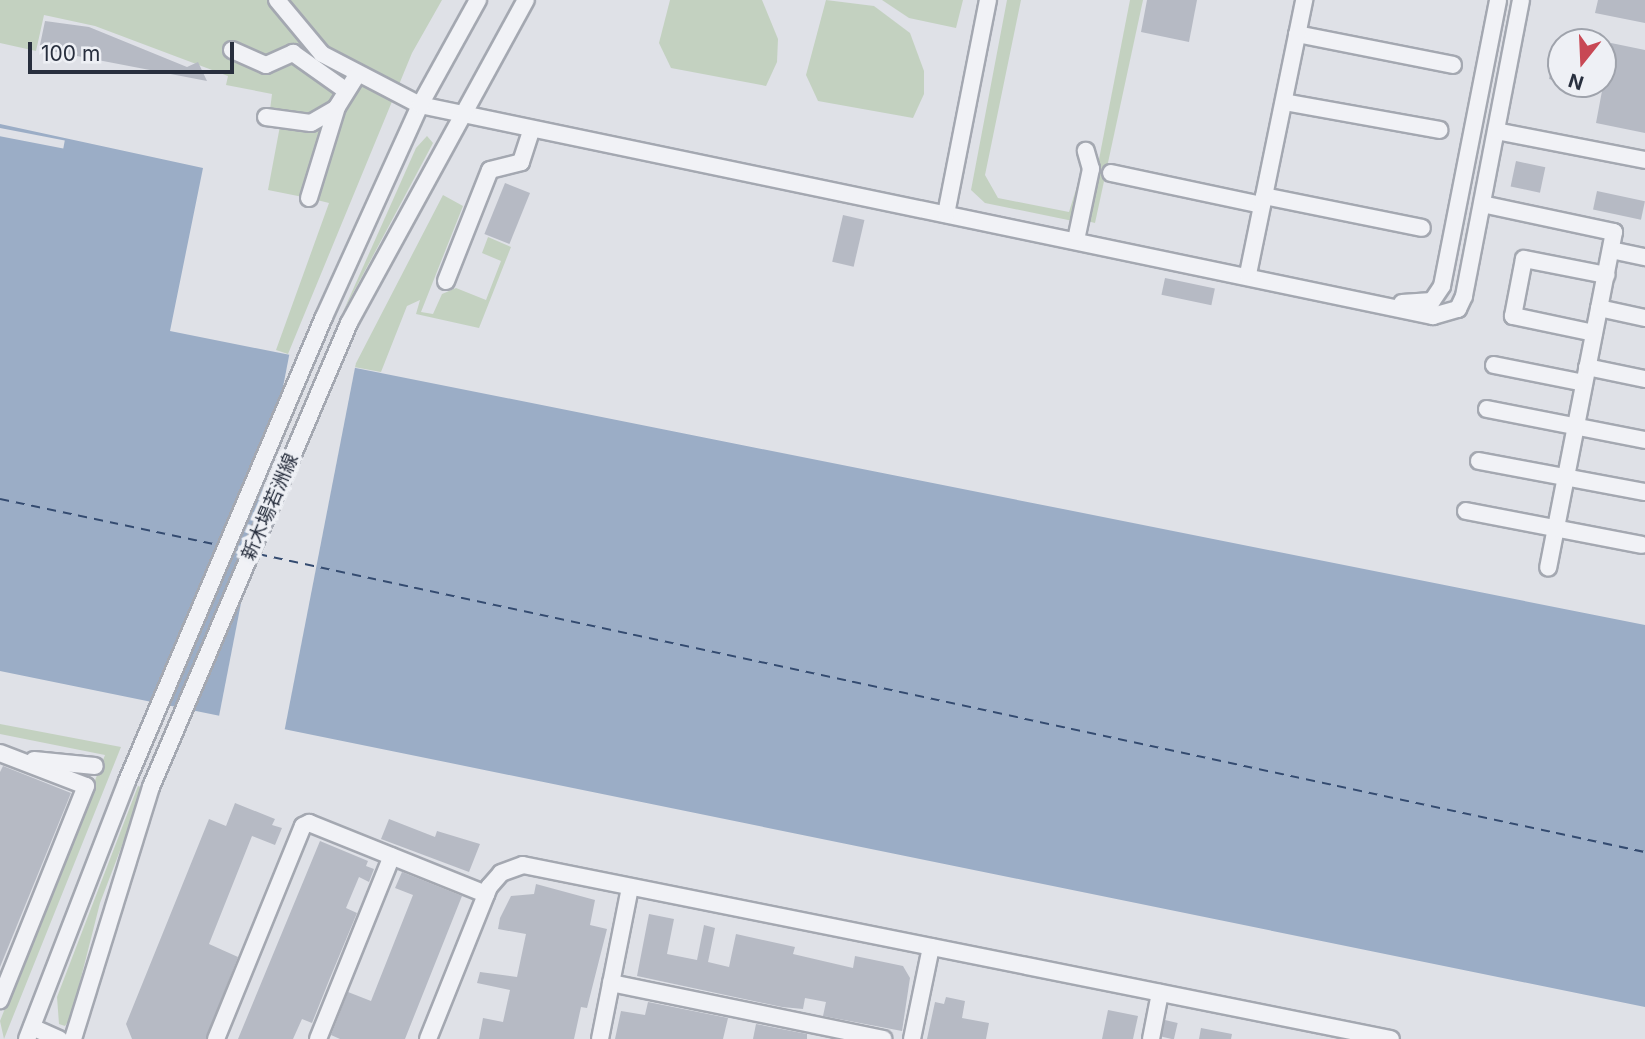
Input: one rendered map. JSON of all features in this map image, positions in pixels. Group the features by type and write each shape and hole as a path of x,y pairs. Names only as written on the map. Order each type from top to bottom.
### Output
{"street":[{"path":"277,0 310,44 356,76 420,105 531,131 1392,303 1433,316 1458,309 1482,204 1520,3 1494,1 1442,286 1432,301 1392,303"},
{"name":"新木場若洲線","path":"30,1033 127,781 324,317 420,105 478,0"},
{"name":"新木場若洲線","path":"73,1039 151,787 349,323 460,115 526,0"},
{"path":"946,214 988,0"},
{"path":"1248,274 1304,0"},
{"path":"1297,34 1453,65"},
{"path":"232,50 266,65 293,53 345,90"},
{"path":"309,198 337,107 356,76"},
{"path":"1284,102 1439,130"},
{"path":"266,117 311,123 337,107"},
{"path":"446,281 491,170 521,162 531,131"},
{"path":"1496,131 1645,160"},
{"path":"1076,240 1091,169 1086,151"},
{"path":"1111,173 1422,228"},
{"path":"1482,204 1615,232 1548,568"},
{"path":"1611,250 1645,257"},
{"path":"1594,333 1513,316 1524,258 1606,275"},
{"path":"1599,308 1645,318"},
{"path":"1494,365 1645,379"},
{"path":"1487,409 1645,440"},
{"path":"1479,461 1645,492"},
{"path":"1466,511 1642,545"},
{"path":"7,755 94,766"},
{"path":"0,1000 86,786 7,755"},
{"path":"216,1039 303,826 309,823 486,894"},
{"path":"318,1039 392,856"},
{"path":"428,1039 486,894 501,873 523,865 1391,1039"},
{"path":"600,1039 630,887"},
{"path":"912,1039 931,947"},
{"path":"611,983 883,1039"},
{"path":"1151,1039 1160,993"},
{"path":"30,1033 60,1039"}],"green space":[{"path":"0,0 442,0 412,53 288,354 276,350 329,203 313,199 331,105 306,118 270,110 272,94 226,85 228,76 95,26 44,15 36,51 0,43"},
{"path":"670,0 762,0 778,39 777,62 766,86 671,68 659,43"},
{"path":"826,0 874,6 910,33 924,71 924,94 913,118 818,101 806,75"},
{"path":"882,0 963,0 956,28 909,18"},
{"path":"1007,0 1021,0 985,175 998,198 1069,212 1083,167 1073,221 985,203 971,190"},
{"path":"1130,0 1143,0 1095,223 1087,221"},
{"path":"280,126 323,130 303,197 268,190"},
{"path":"427,136 433,143 343,312 416,148"},
{"path":"443,195 463,206 421,312 433,314 442,294 456,288 486,300 501,261 482,253 488,237 511,247 479,328 416,314 420,300 407,306 381,372 354,367"},
{"path":"0,724 121,747 4,1039 0,1021 105,755 0,734"},
{"path":"138,786 144,788 100,903 71,1017 65,1026 59,1024 57,997"}],"water":[{"path":"0,124 203,168 170,331 1645,625 1645,1007 0,671"}],"pier":[{"path":"0,128 65,141 63,148 0,136"},
{"path":"290,351 356,364 282,741 217,728"}],"building":[{"path":"1147,0 1197,0 1189,42 1141,32"},
{"path":"1598,0 1645,0 1645,23 1595,13"},
{"path":"45,21 89,27 187,67 198,62 207,81 51,51 40,45"},
{"path":"1617,44 1645,50 1645,133 1596,123 1601,98 1617,98"},
{"path":"1516,161 1545,167 1540,193 1511,186"},
{"path":"505,183 530,193 509,244 484,234"},
{"path":"1597,191 1645,201 1641,220 1593,210"},
{"path":"843,215 864,220 854,267 832,262"},
{"path":"1165,278 1215,289 1211,305 1161,295"},
{"path":"3,766 71,793 0,967 0,772"},
{"path":"235,803 275,819 272,825 282,828 275,845 252,836 209,944 238,957 206,1039 132,1039 126,1024 209,819 226,826"},
{"path":"389,819 435,837 437,831 480,844 469,872 381,839"},
{"path":"320,841 368,861 366,866 374,869 369,882 359,877 346,908 357,913 312,1023 302,1019 293,1039 238,1039"},
{"path":"402,872 462,896 405,1039 340,1039 331,1035 348,992 371,1001 413,895 395,888"},
{"path":"536,884 595,900 590,925 607,929 587,1008 581,1007 574,1039 479,1039 483,1018 503,1022 510,990 477,983 480,972 517,977 526,934 498,929 500,918 511,896 534,894"},
{"path":"649,914 674,919 667,954 697,960 704,925 715,928 708,962 729,967 736,934 795,947 793,954 853,968 855,956 903,966 910,978 902,1031 823,1016 826,1002 805,998 803,1009 782,1007 637,976"},
{"path":"946,997 965,1001 962,1018 989,1023 986,1039 927,1039 935,1002 944,1004"},
{"path":"648,1002 728,1018 723,1039 615,1039 621,1011 645,1015"},
{"path":"1108,1010 1138,1016 1133,1039 1102,1039"},
{"path":"1165,1020 1178,1023 1174,1039 1161,1037"},
{"path":"756,1024 807,1034 807,1039 753,1039"},
{"path":"1201,1028 1232,1034 1231,1039 1199,1039"}],"ferry route":[{"path":"0,499 218,545"},
{"path":"234,549 245,551"},
{"path":"258,554 1645,852"}]}
